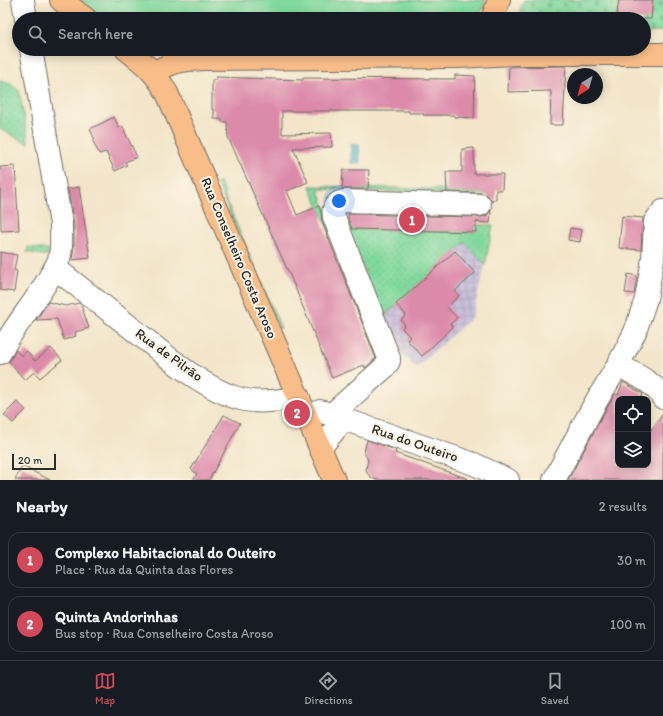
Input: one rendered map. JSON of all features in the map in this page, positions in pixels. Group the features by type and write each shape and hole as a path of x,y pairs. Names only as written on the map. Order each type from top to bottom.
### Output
{"main road":[{"path":"61,0 77,12"},
{"path":"495,12 499,0"},
{"path":"651,54 663,54"},
{"name":"Rua Conselheiro Costa Aroso","path":"135,56 155,74 167,92 334,480"},
{"path":"155,74 163,67 176,61 203,59 463,56"}],"street":[{"path":"23,0 25,12"},
{"path":"0,353 7,338 41,292 60,257 61,224 32,56"},
{"path":"320,448 337,417 389,362 389,358 334,217 333,211 335,206 338,202 344,200 480,205"},
{"path":"554,480 635,332 646,299 653,259 655,221 663,211"},
{"name":"Rua de Pilrão","path":"55,268 177,365 218,390 241,399 301,403"},
{"path":"618,365 648,382 663,398"},
{"name":"Rua do Outeiro","path":"301,403 313,409 474,464 508,480"}],"shaded area":[{"path":"465,242 485,265 472,317 416,368 390,342 383,317"}],"green space":[{"path":"78,0 486,0 481,12 94,12"},
{"path":"524,0 663,0 663,31 651,32 651,12 520,12"},
{"path":"0,81 10,84 19,91 29,144 0,129"},
{"path":"219,182 225,193 224,195 281,328 279,329 217,183"},
{"path":"310,186 474,190 494,195 318,189 382,354 376,365 374,340 366,331 371,329"},
{"path":"476,225 493,225 485,265 465,242 383,317 347,229 475,232"},
{"path":"28,247 49,250 48,256 27,252"}],"water":[{"path":"351,144 359,144 360,163 351,163"}],"building":[{"path":"619,0 653,0 651,19 651,12 617,12"},
{"path":"566,66 563,125 550,125 551,91 508,92 509,67"},
{"path":"455,75 475,76 474,118 454,117 454,115 423,115 423,113 409,113 409,111 282,111 282,134 331,133 332,147 293,148 308,182 287,191 297,215 319,206 322,222 376,358 365,368 364,365 332,378 292,280 228,137 227,122 222,122 222,119 214,119 214,110 212,110 212,80 216,80 216,77 303,80 303,78 455,79"},
{"path":"114,117 119,128 122,126 137,157 125,162 127,165 115,171 106,152 99,154 93,141 95,140 90,129"},
{"path":"474,148 474,174 503,174 502,190 496,190 496,200 492,200 492,202 487,195 481,193 447,192 446,172 462,172 462,149"},
{"path":"15,166 19,230 1,231 0,167"},
{"path":"343,170 369,170 368,189 342,189"},
{"path":"79,187 90,258 72,260 74,224 68,189"},
{"path":"491,210 490,223 476,222 476,232 352,229 348,218 348,214 480,217 486,216"},
{"path":"622,216 643,218 641,250 619,248"},
{"path":"570,228 582,230 580,242 568,240"},
{"path":"455,251 475,273 455,291 459,296 447,307 457,318 450,324 453,327 422,356 407,340 410,337 402,328 405,325 401,320 406,315 396,304"},
{"path":"0,252 17,255 14,270 17,271 14,292 0,290"},
{"path":"628,274 637,276 634,294 625,293"},
{"path":"48,302 66,306 79,303 89,328 75,332 76,336 64,340 57,319 36,320"},
{"path":"51,348 62,360 40,378 34,372 25,380 9,362 16,350 21,356 27,351 35,361"},
{"path":"623,382 643,394 642,396 615,396 615,468 651,468 651,430 663,414 663,480 568,480 615,394 618,395"},
{"path":"17,402 26,410 13,423 4,415"},
{"path":"224,415 240,423 209,480 193,480 197,474 191,469"},
{"path":"367,440 396,450 395,453 468,479 377,480 372,478 367,473 366,469 368,460 364,452"},
{"path":"22,466 50,480 15,480"}],"place":[{"name":"Complexo Habitacional do Outeiro","path":"412,220"},
{"name":"Quinta Andorinhas","path":"297,413"}]}
